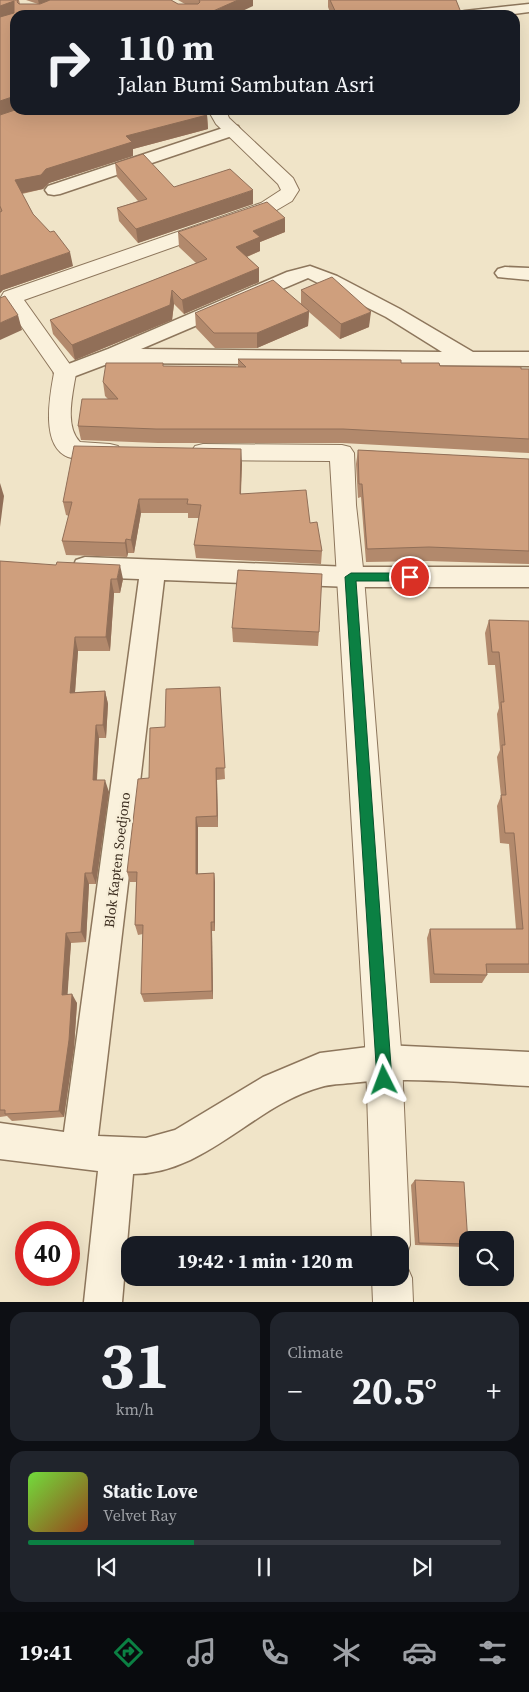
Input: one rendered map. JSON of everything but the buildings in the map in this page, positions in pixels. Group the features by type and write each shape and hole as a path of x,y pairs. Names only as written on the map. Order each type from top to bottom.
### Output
{"street":[{"path":"511,10 529,8"},
{"path":"129,452 81,452 70,447 65,439 60,415 65,373 5,295 268,207 285,196 290,190 286,182 222,120 220,115"},
{"path":"54,190 232,130"},
{"path":"65,373 294,276 310,272 330,280 393,313 470,359"},
{"path":"505,273 529,274"},
{"path":"108,356 529,359"},
{"path":"178,452 352,453 344,505 351,577 384,1062 391,1236"},
{"path":"67,566 351,577 529,577"},
{"name":"Blok Kapten Soedjono","path":"79,1151 153,570"},
{"path":"0,1141 117,1156 146,1156 182,1146 275,1089 320,1070 384,1062 529,1069"},
{"path":"102,1302 117,1156"},
{"path":"392,1286 393,1302"}],"route":[{"path":"384,1080 351,577 410,577"}]}
